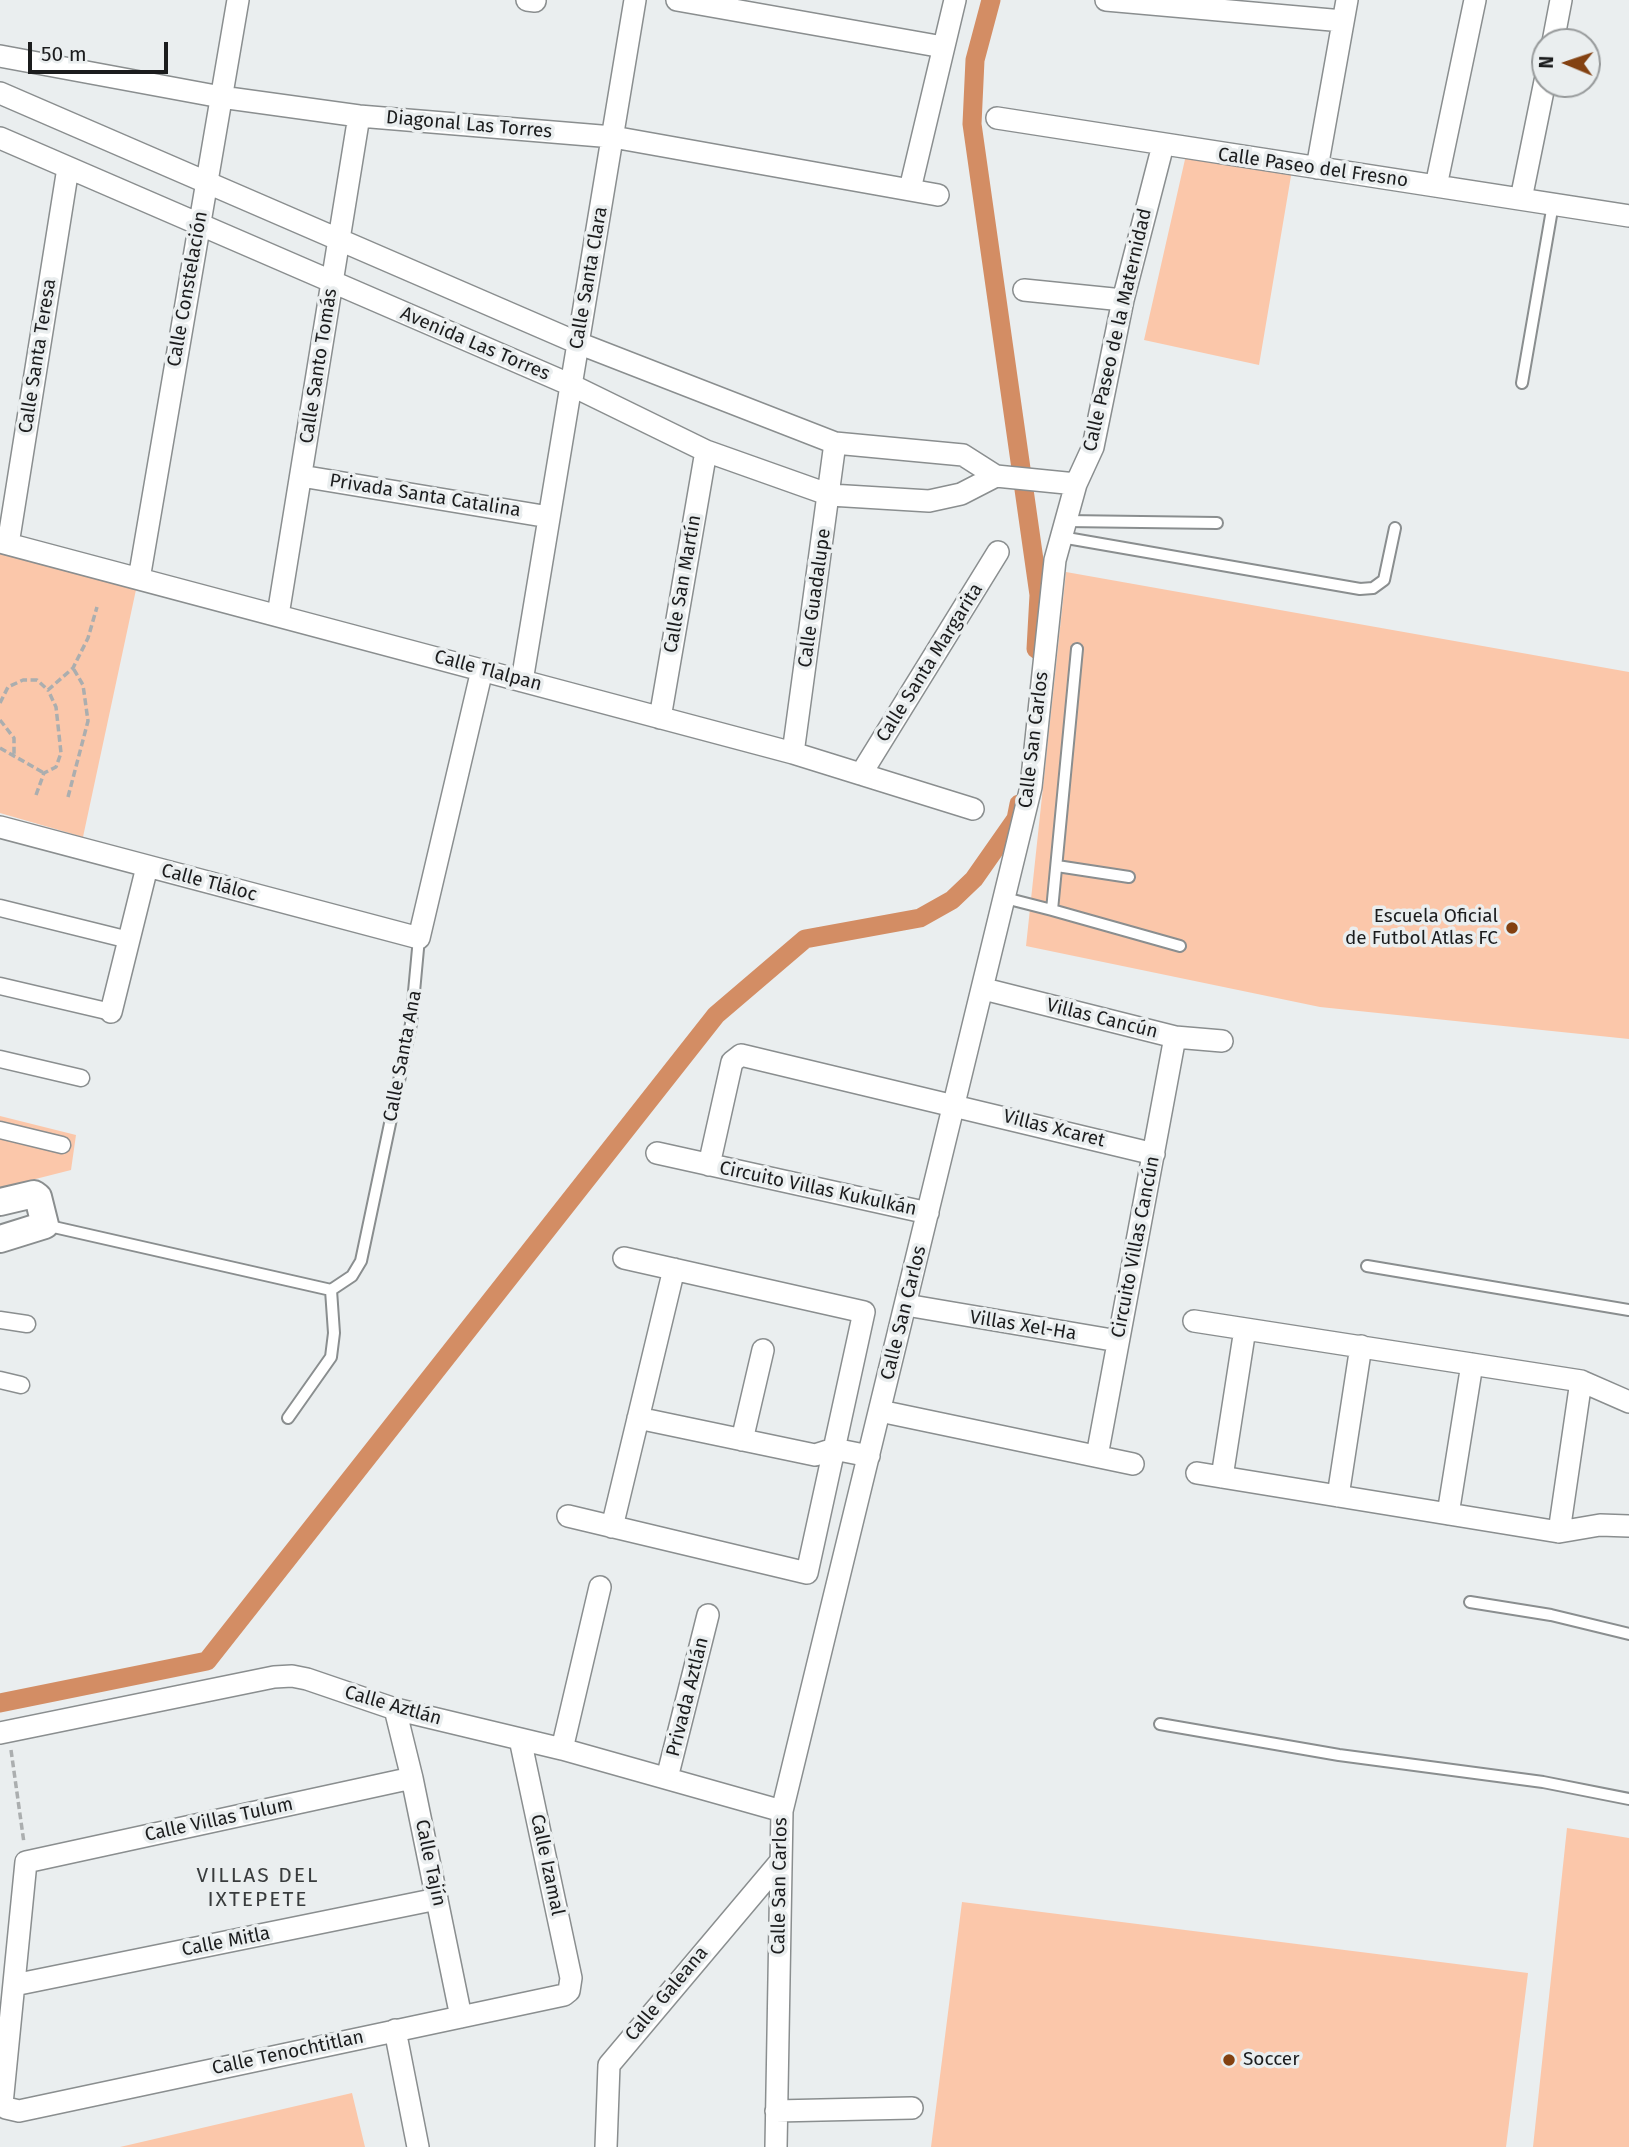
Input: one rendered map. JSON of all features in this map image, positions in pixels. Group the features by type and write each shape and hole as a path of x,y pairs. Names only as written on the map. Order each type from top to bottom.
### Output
{"street":[{"name":"Calle Constelación","path":"139,579 237,0"},
{"name":"Calle Santa Clara","path":"522,681 635,0"},
{"path":"677,0 943,47"},
{"path":"910,189 955,0"},
{"path":"1106,0 1345,11 1317,168"},
{"path":"1436,186 1475,0"},
{"path":"1556,28 1561,0"},
{"name":"Diagonal Las Torres","path":"0,57 221,97 359,116 612,137 938,195"},
{"path":"0,93 578,343 835,443 963,455 1006,477 1076,484"},
{"path":"1521,199 1542,98"},
{"name":"Calle Santo Tomás","path":"278,615 359,116"},
{"name":"Calle Paseo del Fresno","path":"997,118 1629,216"},
{"name":"Avenida Las Torres","path":"0,138 571,385 706,451 830,495 929,500 961,494 1006,477"},
{"name":"Calle Paseo de la Maternidad","path":"1076,484 1093,447 1123,300 1163,145"},
{"name":"Calle Santa Teresa","path":"4,543 68,168"},
{"path":"1024,290 1123,300"},
{"name":"Calle Guadalupe","path":"793,753 835,443"},
{"name":"Calle San Martín","path":"660,718 706,451"},
{"path":"961,494 963,455"},
{"name":"Privada Santa Catalina","path":"301,476 549,517"},
{"name":"Calle San Carlos","path":"776,2147 782,1811 869,1456 889,1413 906,1305 1031,786 1049,613 1063,529 1076,484"},
{"name":"Calle Tlalpan","path":"4,543 793,753 973,809"},
{"name":"Calle Santa Margarita","path":"861,774 998,552"},
{"name":"Calle Santa Ana","path":"419,938 482,670"},
{"name":"Calle Tláloc","path":"0,827 419,938"},
{"path":"0,986 111,1012 148,867"},
{"path":"0,908 129,940"},
{"name":"Villas Cancún","path":"984,989 1175,1037 1222,1041"},
{"name":"Circuito Villas Cancún","path":"1097,1456 1175,1037"},
{"name":"Circuito Villas Kukulkán","path":"709,1165 732,1062 738,1055 955,1104"},
{"path":"0,1059 81,1078"},
{"name":"Villas Xcaret","path":"955,1104 1154,1154"},
{"path":"0,1130 62,1145"},
{"name":"Circuito Villas Kukulkán","path":"657,1153 928,1213"},
{"path":"0,1202 34,1194 38,1197 45,1225 0,1239"},
{"path":"568,1516 807,1573 826,1458 864,1312 624,1258"},
{"path":"612,1527 674,1269"},
{"name":"Villas Xel-Ha","path":"906,1305 1118,1341"},
{"path":"0,1320 27,1324"},
{"path":"1194,1321 1581,1381 1629,1402"},
{"path":"1222,1477 1245,1329"},
{"path":"1338,1496 1361,1346"},
{"path":"742,1440 763,1350"},
{"path":"1448,1514 1472,1364"},
{"path":"0,1380 21,1385"},
{"path":"1559,1532 1581,1381"},
{"path":"889,1413 1133,1464"},
{"path":"638,1418 826,1458 869,1456"},
{"path":"826,1458 863,1479"},
{"path":"1197,1473 1559,1532 1601,1525 1629,1526"},
{"path":"562,1749 600,1587"},
{"name":"Privada Aztlán","path":"667,1778 708,1615"},
{"name":"Calle Aztlán","path":"4,1731 274,1677 307,1679 395,1709 562,1749 782,1811"},
{"name":"Calle Tajín","path":"395,1709 412,1778 461,2017"},
{"name":"Calle Izamal","path":"520,1739 571,1978 569,1991"},
{"name":"Calle Villas Tulum","path":"26,1863 412,1778"},
{"name":"Calle Galeana","path":"606,2147 609,2065 780,1862"},
{"path":"15,1985 26,1863"},
{"name":"Calle Mitla","path":"15,1985 437,1899"},
{"name":"Calle Tenochtitlan","path":"15,1985 1,2098 6,2108 19,2111 558,1997 569,1991"},
{"path":"395,2030 418,2147"},
{"path":"776,2111 912,2108"}],"lane":[{"path":"1522,383 1553,204"},
{"path":"1063,529 1217,523"},
{"path":"1063,529 1360,589 1373,588 1384,580 1395,528"},
{"path":"1052,910 1077,649"},
{"path":"1057,866 1129,877"},
{"path":"1005,898 1181,946"},
{"name":"Calle Santa Ana","path":"331,1290 352,1276 361,1261 411,1024 419,938"},
{"path":"45,1225 331,1290 334,1333 331,1357 288,1418"},
{"path":"1367,1266 1629,1310"},
{"path":"1470,1602 1551,1615 1629,1634"},
{"path":"1160,1724 1339,1755 1543,1782 1629,1798"}],"path":[{"path":"48,690 73,668 88,638 97,607"},
{"path":"68,797 88,721 83,685 73,668"},
{"path":"0,703 8,687 23,680 37,680 48,690 56,707 61,753 56,767 44,773 36,795"},
{"path":"0,720 15,738 13,755"},
{"path":"0,748 44,773"},
{"path":"4,1731 26,1863"}],"shaded area":[{"path":"1186,155 1292,170 1259,365 1144,340"},
{"path":"0,551 137,585 83,837 0,813"},
{"path":"1066,572 1629,672 1629,1039 1320,1007 1026,946"},
{"path":"0,1116 76,1135 71,1170 0,1188"},
{"path":"1567,1828 1629,1838 1629,2147 1533,2147"},
{"name":"Soccer","path":"962,1902 1528,1973 1506,2147 931,2147"},
{"path":"352,2093 365,2147 120,2147"}],"waterway":[{"path":"991,0 975,60 972,124 1039,595 1036,649"},
{"path":"0,1703 207,1661 716,1015 805,939 920,918 952,900 974,879 1016,819 1019,804"}],"place":[{"name":"Escuela Oficial de Futbol Atlas FC","path":"1512,928"},
{"name":"Soccer","path":"1229,2060"}],"district":[{"name":"VILLAS DEL IXTEPETE","path":"258,1888"}]}
